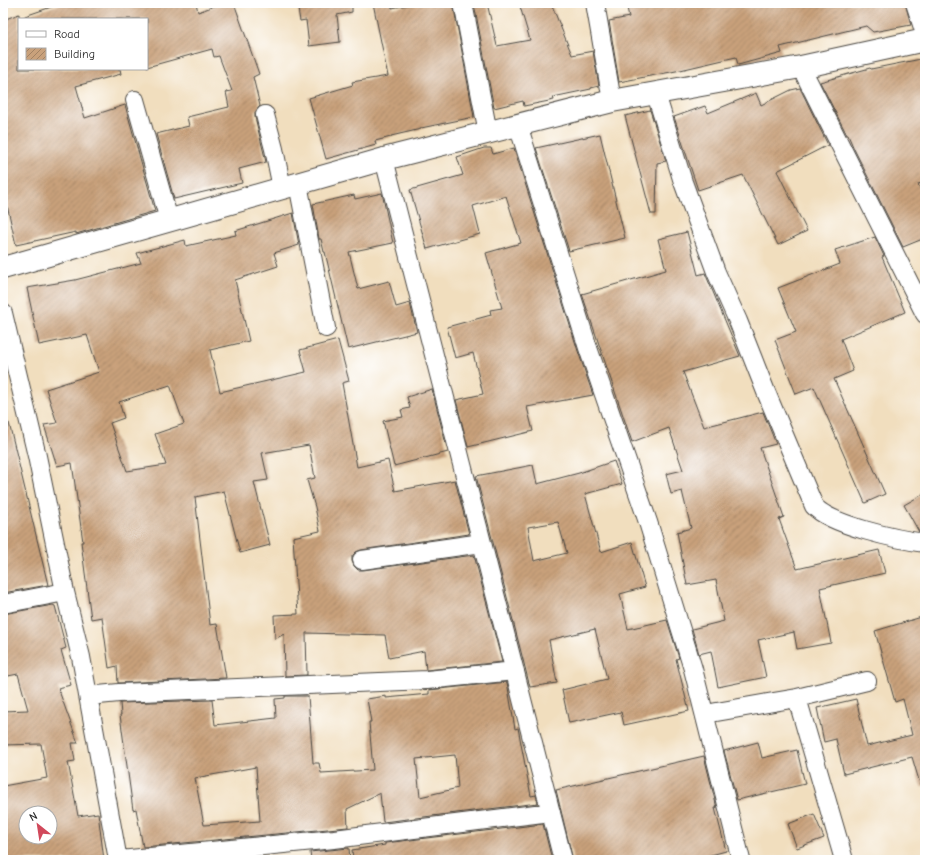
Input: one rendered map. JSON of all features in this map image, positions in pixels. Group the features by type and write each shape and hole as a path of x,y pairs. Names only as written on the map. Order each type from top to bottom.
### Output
{"street":[{"path":"463,3 488,133"},
{"path":"595,3 612,101"},
{"path":"916,3 925,34"},
{"path":"3,268 384,159 612,101 800,66 925,40"},
{"path":"800,66 925,314"},
{"path":"656,94 683,182 716,272 738,321 814,506 827,516 843,523 904,541 925,543"},
{"path":"135,100 169,220"},
{"path":"265,115 274,149 290,186 326,328"},
{"path":"518,125 588,348 648,522 693,669 741,860"},
{"path":"384,159 563,860"},
{"path":"3,313 37,456 65,592 81,657 119,860 334,839 551,812"},
{"path":"362,560 482,543"},
{"path":"3,604 65,592"},
{"path":"88,696 119,693 426,680 515,671"},
{"path":"705,714 797,698 867,681"},
{"path":"797,698 844,860"}],"building":[{"path":"63,3 196,3 198,12 223,3 234,3 259,74 253,77 260,106 255,112 255,117 266,162 239,169 242,183 174,199 156,134 189,126 187,117 229,107 226,92 232,91 219,56 214,57 212,49 148,67 148,18 25,18 25,16"},
{"path":"297,3 352,3 352,12 337,15 340,42 309,46 306,20 300,21"},
{"path":"373,3 391,3 392,8 418,3 453,3 474,117 391,136 375,141 376,145 326,159 309,98 353,85 352,82 388,76"},
{"path":"487,3 497,46 530,40 519,3 551,3 572,55 593,51 599,86 553,97 554,100 524,106 523,101 494,108 474,4"},
{"path":"626,3 678,3 678,7 696,3 905,3 911,25 873,32 866,26 780,47 782,53 738,65 736,57 619,82 609,21 629,17"},
{"path":"19,14 18,70 120,70 121,74 76,86 85,118 125,105 155,211 76,234 76,232 16,245 3,187 3,20"},
{"path":"921,59 925,71 925,182 918,184 925,200 925,238 903,247 820,82 870,68"},
{"path":"800,88 828,145 777,171 807,231 778,245 743,175 698,190 674,117 705,106 708,113 756,93 761,105 791,90"},
{"path":"650,110 666,161 657,163 656,214 651,214 625,116"},
{"path":"600,134 625,238 569,251 536,148"},
{"path":"484,148 491,148 493,154 514,148 593,395 527,407 533,431 468,447 456,400 483,394 473,353 455,358 447,327 491,315 490,310 502,308 486,253 521,243 506,196 473,206 480,234 427,249 410,190 463,175 457,157"},
{"path":"382,193 393,243 349,252 358,289 389,281 396,307 410,303 417,332 348,349 325,252 321,239 319,239 313,204 354,195 355,199"},
{"path":"293,213 299,245 274,253 278,266 235,280 249,341 210,350 220,392 306,372 300,350 338,340 349,381 342,383 357,467 388,460 395,491 455,480 469,534 361,550 352,556 354,566 358,570 363,570 474,555 502,662 426,670 424,651 389,658 385,635 306,633 307,675 285,676 284,634 275,639 274,615 298,614 293,537 320,531 307,480 315,478 309,445 262,453 268,480 254,482 270,545 240,553 224,491 195,497 210,625 217,624 226,678 118,683 117,666 109,668 102,617 91,619 81,542 83,542 72,463 57,466 44,425 57,423 46,389 99,372 87,335 39,345 27,288 75,280 141,263 137,253 185,240 186,246 236,235 235,231","holes":["170,385 184,424 155,434 166,465 127,471 110,423 124,418 119,402"]},
{"path":"687,232 698,275 705,273 740,356 683,372 704,427 763,412 776,444 760,448 784,517 779,519 797,569 879,550 885,573 820,588 831,643 797,649 794,632 758,640 766,677 718,687 711,651 699,654 692,629 724,621 716,580 687,585 677,532 691,528 682,491 671,494 666,474 683,470 669,428 632,442 582,294 666,270 658,239"},
{"path":"875,237 884,256 882,257 905,312 841,339 853,371 834,379 885,494 865,503 814,387 796,394 775,340 796,332 778,288 840,264 835,250"},
{"path":"432,389 448,452 394,466 383,421 403,417 401,410 410,408 407,397"},
{"path":"9,423 48,585 3,593 3,424"},
{"path":"614,461 622,484 585,494 601,552 632,542 645,587 620,594 628,629 667,620 679,658 676,659 689,711 624,725 621,712 569,723 562,690 607,679 595,629 549,640 557,683 530,687 476,476 533,465 537,484 579,473","holes":["558,522 567,553 534,561 528,527"]},
{"path":"925,493 925,532 919,532 904,505"},
{"path":"53,605 55,606 66,648 61,650 71,685 58,688 78,743 72,743 75,761 68,762 78,816 98,813 104,860 3,860 3,786 47,778 41,744 3,745 3,711 28,710 18,674 3,677 3,614"},
{"path":"925,616 925,787 921,787 912,757 844,774 836,739 824,742 817,708 856,699 867,746 912,735 903,699 895,702 875,631"},
{"path":"507,682 515,729 518,728 531,796 536,795 538,803 383,822 380,793 347,809 348,827 143,847 136,809 133,810 120,715 120,703 212,700 215,725 276,718 275,699 285,698 285,696 308,696 313,763 319,763 321,773 373,770 369,722 371,722 367,699 386,696 386,698 429,694 429,690","holes":["455,755 458,788 420,797 416,759","256,767 260,821 204,825 195,778"]},
{"path":"758,742 762,758 797,750 805,784 737,800 724,751"},
{"path":"704,756 726,851 692,860 573,860 556,790"},
{"path":"814,814 824,838 797,848 788,824"},
{"path":"543,824 552,860 353,860 352,850 385,845 385,843"},
{"path":"349,848 350,860 311,860 310,852"}]}
